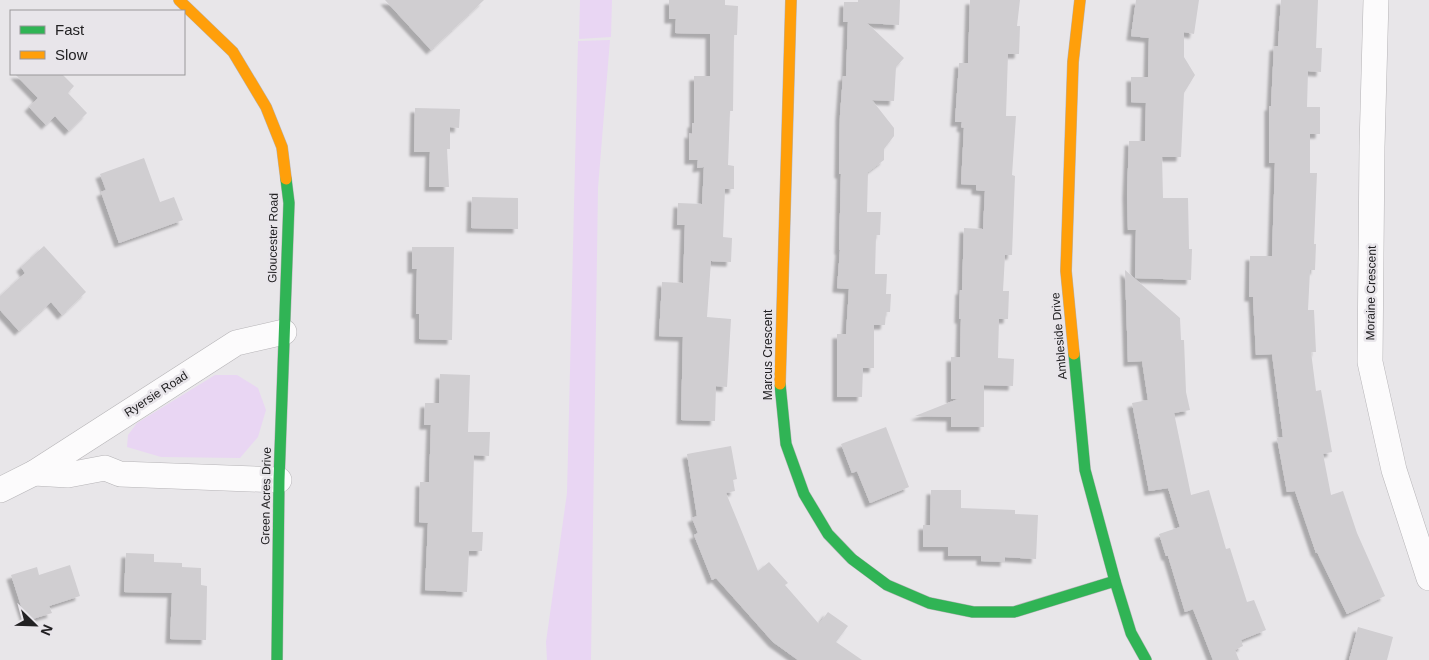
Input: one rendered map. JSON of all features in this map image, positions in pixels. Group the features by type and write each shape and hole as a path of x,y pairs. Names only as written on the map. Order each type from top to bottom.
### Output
{"street":[{"name":"Gloucester Road","path":"179,0 233,52 266,107 282,147 289,203 284,332"},
{"name":"Marcus Crescent","path":"791,0 780,384 786,444 804,494 828,534 852,559 887,585 929,603 973,612 1014,612 1115,580"},
{"name":"Ambleside Drive","path":"1080,0 1072,62 1066,271 1085,470 1131,633 1146,660"},
{"name":"Moraine Crescent","path":"1376,0 1370,362 1394,470 1428,574"},
{"name":"Ryersie Road","path":"0,490 34,472 236,343 284,332"},
{"name":"Green Acres Drive","path":"277,660 279,480 284,332"},
{"path":"34,472 68,475 105,468 120,474 279,480"}],"shaded area":[{"path":"580,0 612,0 611,37 579,39"},
{"path":"610,40 598,188 591,660 547,660 546,642 567,493 578,41"},
{"path":"215,375 237,375 258,388 266,410 258,437 240,458 161,457 127,447 128,435 137,423"}],"building":[{"path":"385,0 484,0 431,50"},
{"path":"669,0 725,0 725,5 738,6 737,35 734,35 733,111 730,111 728,165 734,166 734,189 725,189 723,237 732,238 731,262 711,261 707,317 731,319 727,387 716,386 715,421 681,420 683,337 659,336 662,282 683,283 685,225 677,225 678,203 702,204 704,167 697,168 698,160 689,160 689,133 692,134 692,123 694,123 694,76 710,76 710,34 675,33 676,19 669,19"},
{"path":"858,0 900,0 899,25 867,23 904,58 896,67 894,101 872,100 894,128 894,136 884,149 884,160 868,172 867,212 881,212 880,235 876,235 875,274 887,274 886,294 891,294 890,312 886,312 885,325 874,325 874,368 863,368 862,397 837,397 837,334 846,334 849,289 837,288 840,250 840,115 843,76 846,76 848,22 843,22 844,2 858,2"},
{"path":"970,0 1020,0 1017,26 1020,26 1019,54 1008,54 1006,116 1016,116 1012,175 1015,176 1012,255 1005,255 1003,291 1009,291 1008,319 999,319 998,358 1014,359 1013,386 984,385 984,427 951,427 951,417 915,416 958,399 951,399 951,357 960,357 961,319 959,319 964,228 983,229 985,191 976,190 976,185 961,184 964,128 961,127 962,122 955,122 959,63 968,63"},
{"path":"1136,0 1199,0 1194,34 1184,32 1184,57 1195,75 1184,93 1181,157 1162,157 1163,198 1188,198 1189,249 1192,249 1191,280 1135,278 1136,230 1128,230 1129,141 1145,141 1146,103 1131,102 1131,77 1148,77 1149,38 1131,36"},
{"path":"1281,0 1318,0 1316,48 1322,48 1321,72 1308,71 1307,107 1320,107 1320,134 1310,134 1310,173 1317,173 1314,244 1316,244 1315,270 1310,270 1308,310 1314,310 1316,352 1311,352 1316,391 1321,390 1332,452 1323,454 1331,495 1343,491 1357,533 1385,596 1347,614 1316,553 1295,491 1287,492 1277,438 1283,437 1272,354 1256,355 1253,297 1249,297 1250,256 1272,256 1275,163 1269,163 1269,106 1271,106 1274,46 1278,46"},
{"path":"16,75 63,75 74,86 68,93 87,113 69,131 55,116 46,125 29,107 38,98"},
{"path":"415,108 460,109 459,128 450,127 450,149 447,149 449,187 429,187 430,152 414,152"},
{"path":"144,158 160,202 174,197 183,220 119,243 101,192 106,190 100,174"},
{"path":"472,197 518,198 518,229 471,228"},
{"path":"44,246 86,292 62,315 51,302 19,331 0,310 0,296 25,273 21,267"},
{"path":"412,247 454,247 452,340 419,339 419,314 416,314 417,269 412,269"},
{"path":"1125,270 1180,318 1181,340 1184,340 1186,392 1190,410 1174,413 1191,495 1209,490 1226,549 1230,548 1247,602 1254,600 1266,630 1241,640 1243,646 1235,650 1239,660 1213,660 1193,609 1185,612 1168,556 1166,556 1159,534 1180,527 1168,488 1149,491 1132,403 1148,400 1142,361 1128,362"},
{"path":"440,374 470,375 468,432 490,432 489,456 474,455 472,532 483,532 482,551 469,551 467,592 425,590 428,523 419,522 420,482 429,482 431,425 424,425 425,403 439,403"},
{"path":"886,427 909,487 870,503 857,471 852,473 841,444"},
{"path":"731,446 737,479 733,480 735,491 726,493 758,571 769,562 788,583 785,585 819,624 828,612 848,626 836,642 862,660 798,660 773,642 716,578 712,580 694,535 698,533 692,518 697,516 687,454"},
{"path":"931,490 961,490 961,508 1015,510 1015,514 1038,515 1036,559 1005,557 1005,562 981,561 981,556 948,556 948,547 923,547 923,525 930,525"},
{"path":"126,553 154,554 154,562 182,563 182,567 201,568 201,585 207,586 206,640 170,639 172,593 124,592"},
{"path":"70,565 80,596 49,606 52,613 26,621 11,575 37,567 39,575"},
{"path":"1358,627 1393,637 1387,660 1349,660"}],"traffic: fast":[{"path":"277,660 279,480 289,203 286,179"},
{"path":"1074,354 1085,470 1131,633 1146,660"},
{"path":"780,384 786,444 804,494 828,534 852,559 887,585 929,603 973,612 1014,612 1115,581"}],"traffic: slow":[{"path":"179,0 233,52 266,107 282,147 286,179"},
{"path":"780,384 791,0"},
{"path":"1074,354 1066,271 1073,62 1080,0"}]}
